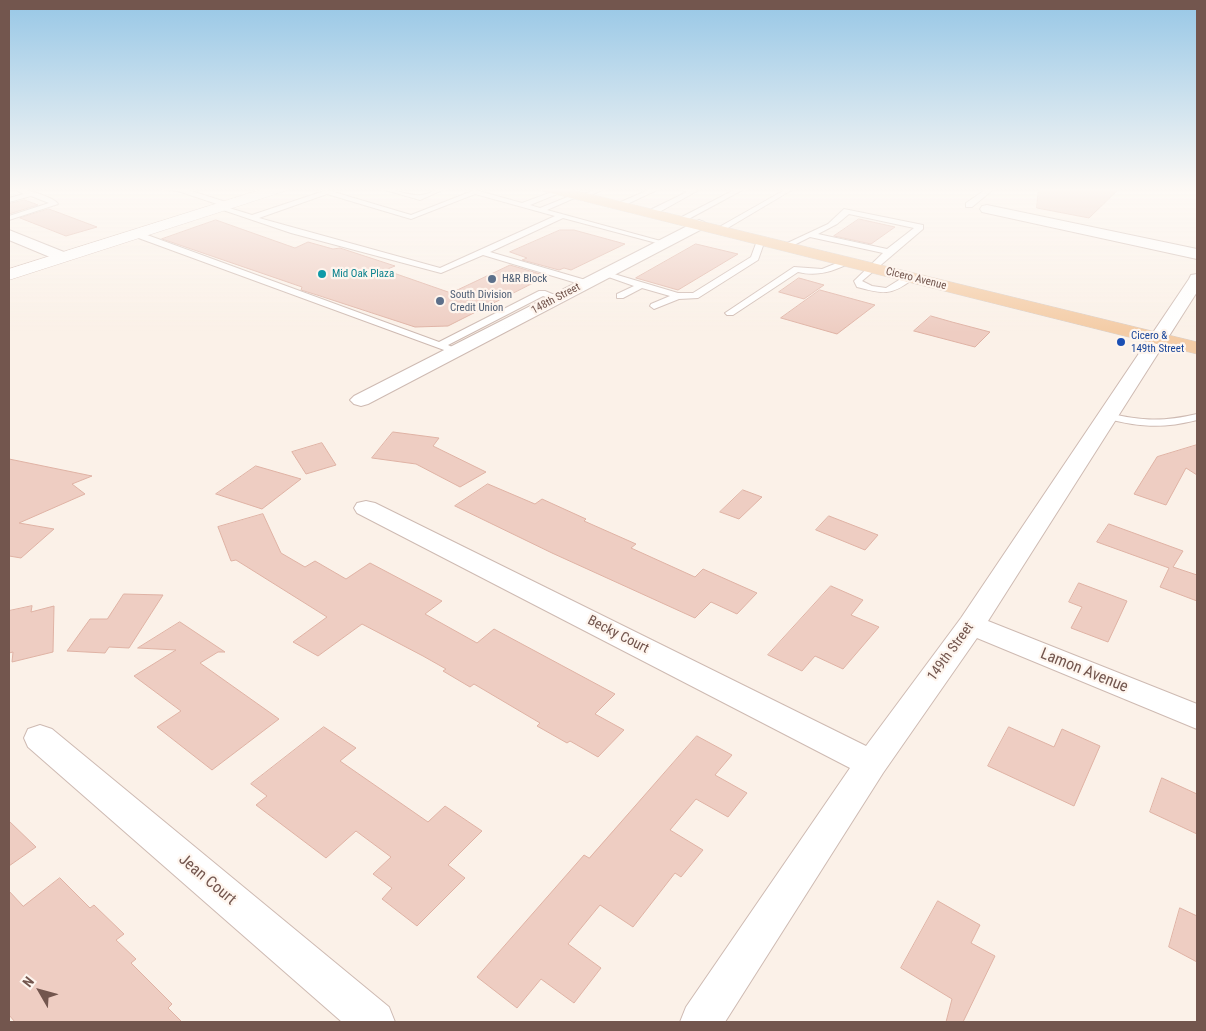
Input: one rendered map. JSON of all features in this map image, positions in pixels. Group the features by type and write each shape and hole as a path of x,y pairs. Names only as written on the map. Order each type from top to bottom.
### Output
{"main road":[{"path":"9,275 130,236"},
{"name":"Cicero Avenue","path":"744,236 1197,348"}],"street":[{"path":"12,236 63,258"},
{"name":"148th Street","path":"361,400 447,348 558,298 677,236"},
{"path":"1114,236 1197,254"},
{"name":"149th Street","path":"701,1022 871,764 971,625 1197,279"},
{"name":"Becky Court","path":"366,508 871,764"},
{"name":"Lamon Avenue","path":"971,625 1197,717"},
{"name":"Jean Court","path":"40,738 374,1022"}],"lane":[{"path":"142,236 447,348"},
{"path":"316,236 440,271 518,236"},
{"path":"638,236 664,243"},
{"path":"785,246 805,236"},
{"path":"818,236 889,252"},
{"path":"873,268 909,236"},
{"path":"604,274 678,296 695,296 755,258 761,240"},
{"path":"483,252 586,283"},
{"path":"730,313 796,270 812,274 847,262"},
{"path":"620,296 642,285"},
{"path":"654,306 678,296"},
{"path":"1108,416 1141,425 1171,424 1197,418"}],"building":[{"name":"Mid Oak Plaza","path":"170,236 261,236 295,248 308,242 333,249 340,248 395,266 385,270 451,293 510,265 547,276 448,326 415,327 301,290 302,287 162,239"},
{"path":"546,236 596,236 625,244 571,270 564,268 559,270 522,260 527,258 510,252"},
{"path":"835,236 882,236 871,244"},
{"path":"696,244 738,254 678,290 636,278"},
{"path":"799,278 824,285 804,299 779,292"},
{"path":"820,290 875,305 837,334 781,318"},
{"path":"931,316 990,332 975,347 914,331"},
{"path":"393,432 439,438 433,446 486,472 460,487 416,464 372,458"},
{"path":"322,443 336,465 306,474 292,452"},
{"path":"1197,445 1197,475 1186,468 1166,505 1134,494 1157,457"},
{"path":"9,459 92,476 72,484 85,494 19,523 54,529 21,558 9,556"},
{"path":"256,466 301,479 262,509 216,494"},
{"path":"488,484 535,504 542,499 586,519 584,521 636,544 631,548 695,577 703,569 757,593 737,614 711,602 695,618 552,553 455,506"},
{"path":"743,490 762,497 739,519 720,512"},
{"path":"263,514 281,553 305,567 315,561 346,579 370,563 442,601 425,614 477,643 494,629 615,694 595,714 624,730 598,757 570,741 567,743 537,726 540,723 474,684 470,687 443,671 446,669 362,624 318,656 293,642 327,617 236,560 231,561 218,527"},
{"path":"829,516 878,535 865,550 816,530"},
{"path":"1109,524 1183,551 1173,567 1197,575 1197,601 1160,587 1169,568 1097,542"},
{"path":"1079,583 1127,601 1108,642 1071,628 1082,607 1069,602"},
{"path":"831,586 863,600 851,615 879,627 843,669 815,656 802,671 768,655"},
{"path":"124,594 163,595 129,648 109,647 105,653 67,651 90,619 107,619"},
{"path":"32,606 31,612 54,606 53,652 12,662 13,652 9,653 9,611"},
{"path":"180,622 225,652 218,652 200,663 279,719 212,770 157,727 181,711 134,676 176,650 138,648"},
{"path":"324,727 356,748 340,761 428,822 445,806 482,831 448,865 465,878 417,926 382,899 392,888 373,874 391,857 356,831 326,858 256,805 267,796 251,784"},
{"path":"1009,727 1054,747 1062,729 1100,746 1074,806 988,766"},
{"path":"697,736 732,755 715,775 747,793 728,817 696,799 670,830 703,850 681,877 675,873 633,927 600,905 568,944 601,968 574,1003 541,979 517,1008 477,977 584,855 589,858"},
{"path":"1162,778 1197,794 1197,834 1150,812"},
{"path":"9,821 36,847 9,866"},
{"path":"60,878 90,908 94,905 124,934 116,940 136,959 131,963 172,1004 168,1008 182,1022 15,1022 9,1015 9,891 23,906"},
{"path":"938,901 980,925 971,943 995,956 963,1022 946,1022 952,999 901,968"},
{"path":"1180,908 1197,916 1197,962 1169,947"}],"place":[{"name":"Mid Oak Plaza","path":"322,274"},
{"name":"H&R Block","path":"492,279"},
{"name":"South Division Credit Union","path":"440,301"},
{"name":"Cicero & 149th Street","path":"1121,342"}]}
